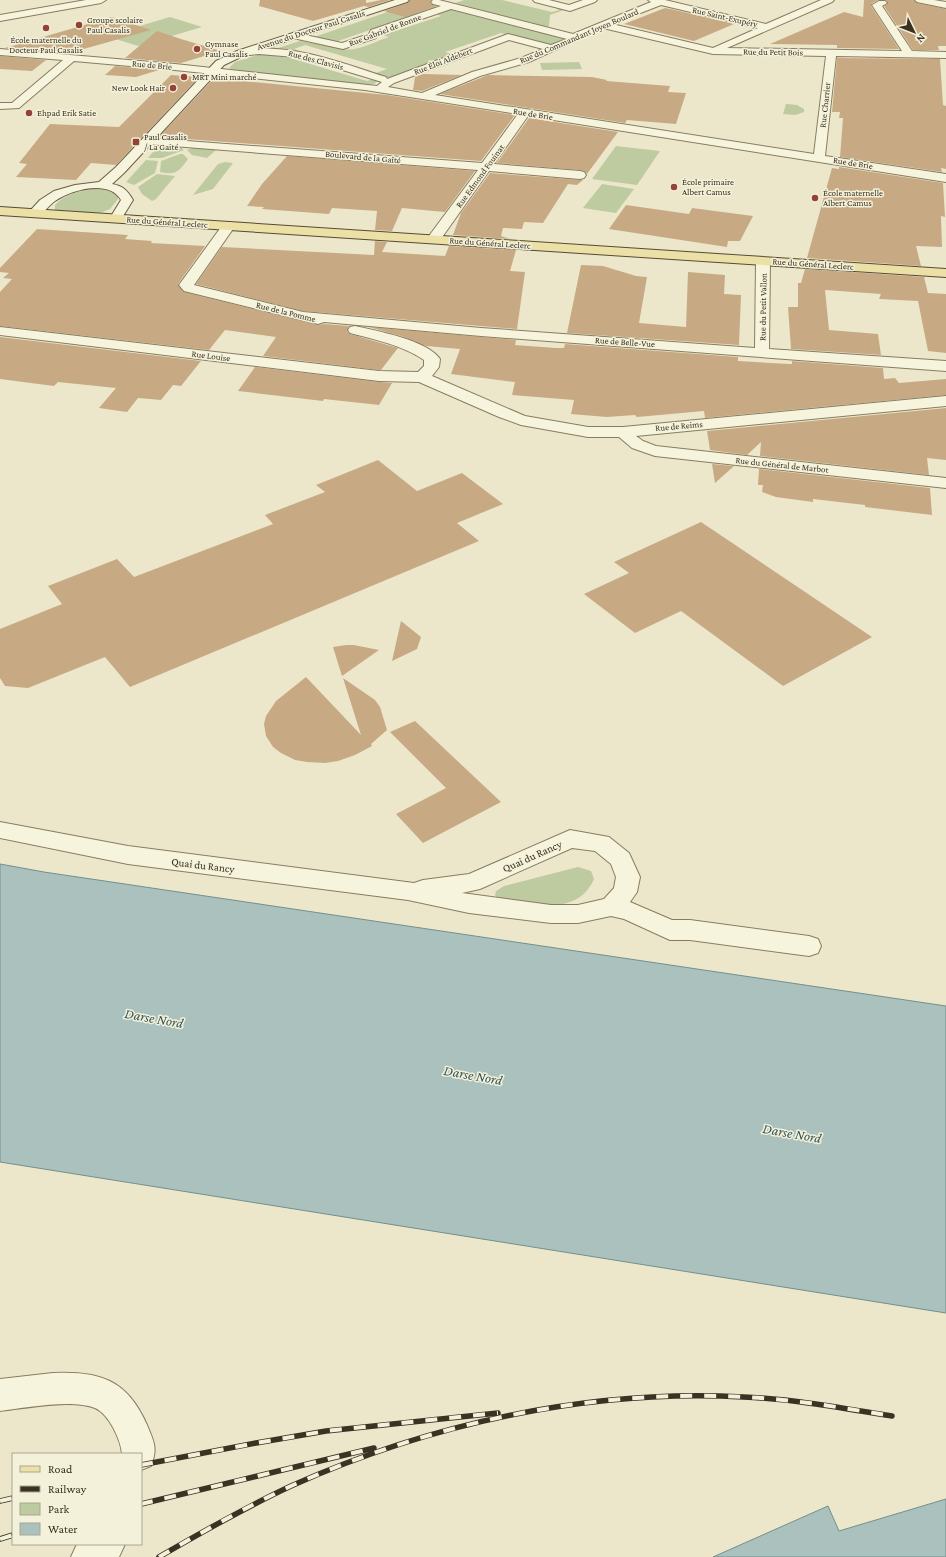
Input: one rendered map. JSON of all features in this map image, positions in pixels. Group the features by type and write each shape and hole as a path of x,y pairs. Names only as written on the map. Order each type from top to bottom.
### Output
{"main road":[{"name":"Rue du Général Leclerc","path":"0,212 116,218 946,273"}],"street":[{"path":"0,18 101,0"},
{"name":"Avenue du Docteur Paul Casalis","path":"103,185 220,63 241,53 404,0"},
{"path":"428,0 576,38"},
{"path":"538,0 570,8 592,0"},
{"path":"713,50 829,0"},
{"path":"868,0 885,1"},
{"path":"920,0 946,5"},
{"path":"885,1 877,5 909,54"},
{"name":"Rue Saint-Exupéry","path":"633,4 654,3 767,27"},
{"name":"Rue du Commandant Joyen Boulard","path":"423,96 476,74 525,60 576,38 577,35 654,3"},
{"name":"Rue Gabriel de Ronne","path":"296,36 343,46 373,36 374,32 450,6"},
{"name":"Rue du Petit Bois","path":"603,25 713,50 946,55"},
{"name":"Rue Éloi Aldebert","path":"380,89 390,81 508,37 551,48"},
{"name":"Rue des Clavisis","path":"241,53 260,50 298,53 390,81"},
{"name":"Rue de Brie","path":"0,52 211,71 380,89 670,136 819,157 946,178"},
{"name":"Rue Charrier","path":"819,157 831,53"},
{"path":"0,106 15,106 72,58"},
{"name":"Rue Edmond Fouinat","path":"433,240 525,113"},
{"name":"Boulevard de la Gaîté","path":"146,141 580,175"},
{"path":"34,213 44,202 59,193 75,188 103,185 117,189 125,194 127,200 116,218"},
{"name":"Rue de la Pomme","path":"228,226 186,285 195,290 304,316 408,345 423,352 432,359 431,367 422,377"},
{"name":"Rue du Petit Vallon","path":"762,353 764,261"},
{"name":"Rue de Belle-Vue","path":"304,316 481,332 946,366"},
{"name":"Rue Louise","path":"0,331 379,376 422,377"},
{"name":"Rue de Reims","path":"422,377 521,420 588,432 623,432 946,401"},
{"name":"Rue du Général de Marbot","path":"623,432 631,442 655,451 946,483"},
{"name":"Quai du Rancy","path":"0,830 128,855 408,891 469,904 551,914 578,914 611,907 629,911 670,930 690,930 809,946"},
{"name":"Quai du Rancy","path":"408,891 472,883 570,839 601,843 621,859 628,877 625,892 611,907"},
{"path":"0,1395 68,1389 88,1390 105,1396 119,1408 132,1427 139,1453"},
{"path":"88,1557 106,1545"}],"green space":[{"path":"464,0 502,0 552,12 559,10 556,8 564,10 550,15 549,26 546,27 455,3"},
{"path":"417,2 437,7 338,41 342,43 311,38"},
{"path":"447,9 565,39 547,46 501,33 445,52 455,55 391,78 373,74 387,69 305,45 294,49 304,52 302,53 275,49 300,41 346,49 358,48 389,37 383,35 441,16 434,13"},
{"path":"170,17 202,27 138,46 106,36"},
{"path":"267,52 267,55 290,58 367,81 374,79 378,81 374,84 366,85 237,72 229,68 235,62"},
{"path":"579,62 582,69 542,70 540,63"},
{"path":"786,104 797,105 804,109 804,112 795,115 783,114"},
{"path":"158,146 180,147 184,150 162,158 148,158"},
{"path":"616,146 660,151 637,185 592,179"},
{"path":"192,148 216,150 207,158 192,155 187,150"},
{"path":"183,154 188,159 177,172 160,172 161,161"},
{"path":"146,160 158,161 155,173 134,185 126,182"},
{"path":"225,162 233,163 213,189 193,195 218,164"},
{"path":"157,174 175,176 156,199 152,201 142,194 138,187"},
{"path":"602,184 634,189 616,213 583,208"},
{"path":"95,189 106,189 118,194 118,199 110,209 100,213 55,210 55,205 69,195"},
{"path":"578,867 591,871 594,879 586,891 576,899 565,904 538,905 498,899 495,895 496,891 504,886"}],"water":[{"name":"Darse Nord","path":"0,864 44,872 946,1006 946,1313 0,1162"},
{"path":"946,1499 946,1557 713,1557 828,1506 839,1531"}],"building":[{"path":"260,0 366,0 366,3 390,0 369,7 364,6 313,21 259,6"},
{"path":"410,0 431,0 430,3 436,6 405,17 384,11 407,3"},
{"path":"864,0 878,0 871,4 871,6 899,49 837,48 837,45 770,44 844,12 863,17"},
{"path":"886,0 914,0 917,3 946,9 946,46 938,46 939,50 913,50 884,6 888,3"},
{"path":"665,8 734,24 694,41 624,24"},
{"path":"112,17 151,30 73,52 61,48 55,52 5,48"},
{"path":"157,31 221,51 181,63 125,58"},
{"path":"0,56 46,60 32,71 0,69"},
{"path":"837,58 940,59 943,105 946,106 946,169 941,168 942,172 840,157 843,118 839,118 840,112 832,112"},
{"path":"115,66 159,70 136,77 105,75"},
{"path":"423,74 462,75 422,91 413,90 415,77"},
{"path":"171,75 199,77 116,165 91,163 76,180 16,177 27,164 19,163 50,124 119,127"},
{"path":"488,75 592,77 607,80 606,81 670,86 668,92 686,93 676,124 627,120 625,123 440,94"},
{"path":"214,78 387,95 515,115 481,161 159,137"},
{"path":"529,118 618,132 587,174 580,170 497,163"},
{"path":"287,156 475,171 445,212 402,208 392,231 375,230 377,211 332,208 329,214 262,209 264,207 247,206 262,184"},
{"path":"839,167 943,183 945,217 941,216 942,247 916,246 921,266 807,258 832,168 839,169"},
{"path":"490,173 583,180 577,185 568,184 543,223 524,222 522,229 503,228 501,236 510,239 453,235 461,213"},
{"path":"626,205 689,214 692,208 753,216 740,241 728,241 727,247 609,229"},
{"path":"37,229 128,235 125,239 152,241 151,243 205,246 178,284 184,292 318,325 349,326 347,331 350,334 398,348 381,370 379,370 263,356 276,337 225,330 209,350 0,326 0,292 12,279 3,278 9,273 0,272 0,268"},
{"path":"375,241 387,242 382,252 445,256 449,246 516,250 510,271 525,272 517,329 303,311 196,284 222,247 374,255"},
{"path":"581,265 603,266 636,276 647,277 639,323 686,327 688,272 725,275 724,294 741,295 739,345 567,333"},
{"path":"805,269 924,277 928,293 946,294 946,353 928,351 918,301 879,299 881,294 825,290 829,330 878,334 881,355 791,349 788,307 798,307 798,283 801,283"},
{"path":"369,327 516,340 515,345 564,348 565,344 738,357 738,361 792,364 792,361 883,368 884,379 895,378 899,383 946,379 946,395 705,418 704,411 637,417 635,415 607,417 571,414 574,400 512,395 515,382 451,374 460,349 426,346 401,336"},
{"path":"0,337 201,361 181,386 173,385 161,400 138,398 127,412 99,408 116,388 58,382 54,386 0,379"},
{"path":"255,367 392,383 379,405 324,399 323,401 238,391"},
{"path":"946,408 946,460 927,458 929,475 760,456 761,442 747,455 710,450 707,431"},
{"path":"378,460 417,491 462,473 503,504 457,523 479,541 130,687 105,657 28,688 5,686 0,678 0,629 62,604 48,586 117,559 134,577 273,524 265,515 325,492 316,485"},
{"path":"712,464 734,466 715,483"},
{"path":"759,469 930,488 932,515 813,499 813,502 776,497 762,492 763,485 758,485"},
{"path":"701,522 872,637 783,686 681,611 635,633 584,594 629,573 614,562"},
{"path":"401,621 421,637 417,649 392,661"},
{"path":"346,645 379,650 342,676 333,647"},
{"path":"306,677 361,735 343,678 375,700 380,707 387,730 371,744 372,746 355,755 338,761 325,763 307,762 295,760 281,753 273,747 266,736 264,724 266,716 276,701"},
{"path":"415,721 501,802 423,843 396,814 446,788 390,732"}],"railway":[{"path":"159,1557 257,1502 291,1486 345,1464 399,1444 455,1428 512,1415 569,1405 627,1399 685,1396 743,1397 780,1400 818,1404 892,1416"},
{"path":"142,1465 326,1431 498,1413"},
{"path":"142,1504 374,1448"},
{"path":"0,1501 12,1498"},
{"path":"0,1539 12,1535"}],"place":[{"name":"Groupe scolaire Paul Casalis","path":"79,25"},
{"name":"École maternelle du Docteur Paul Casalis","path":"46,28"},
{"name":"Gymnase Paul Casalis","path":"197,49"},
{"name":"MRT Mini marché","path":"184,77"},
{"name":"New Look Hair","path":"173,88"},
{"name":"Ehpad Erik Satie","path":"29,113"},
{"name":"Paul Casalis / La Gaité","path":"136,142"},
{"name":"École primaire Albert Camus","path":"674,187"},
{"name":"École maternelle Albert Camus","path":"815,198"}]}
